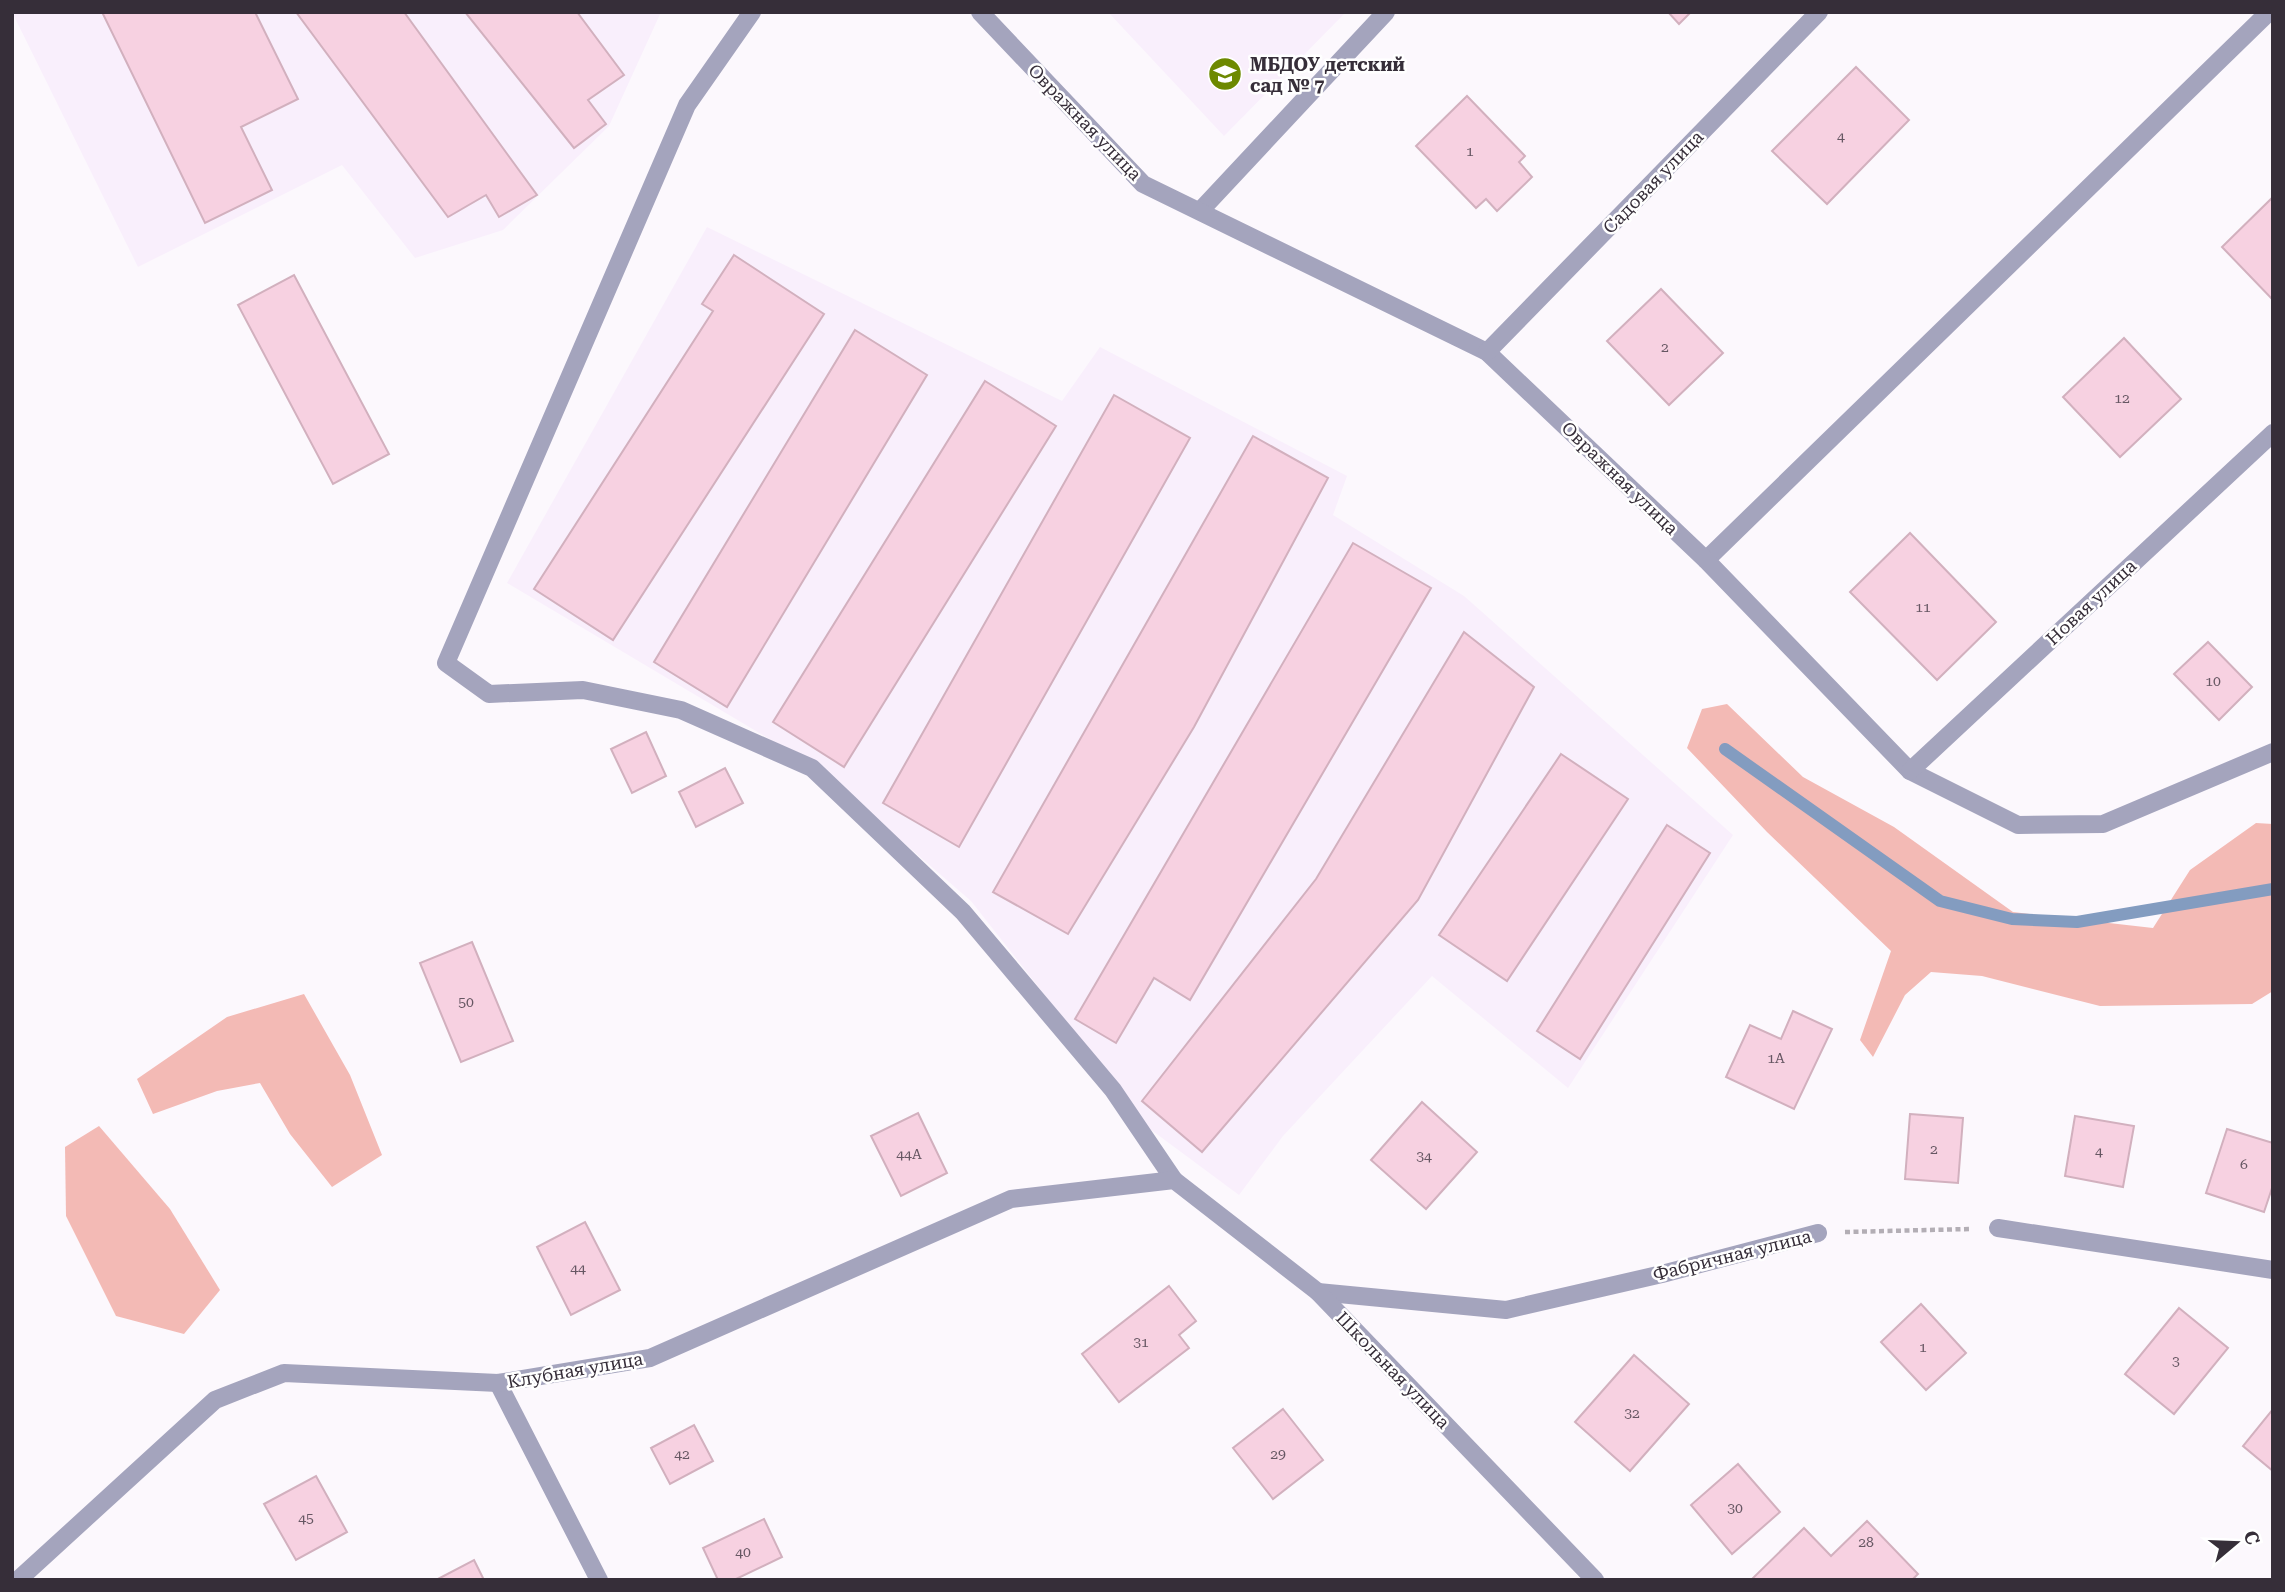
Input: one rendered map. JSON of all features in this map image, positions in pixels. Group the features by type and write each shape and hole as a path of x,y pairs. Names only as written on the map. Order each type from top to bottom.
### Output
{"street":[{"name":"Школьная улица","path":"752,12 687,105 446,663 489,694 583,690 681,710 812,768 963,912 1113,1090 1174,1180 1318,1292 1594,1580"},
{"name":"Овражная улица","path":"980,12 1143,184 1487,352 1706,559 1910,772 2018,825 2103,824 2273,752"},
{"path":"1200,211 1386,12"},
{"name":"Садовая улица","path":"1487,352 1819,12"},
{"path":"1706,559 2269,12"},
{"name":"Новая улица","path":"1910,772 2273,433"},
{"name":"Клубная улица","path":"18,1580 215,1400 284,1373 498,1383 650,1358 1012,1199 1174,1180"},
{"path":"1998,1228 2273,1270"},
{"name":"Фабричная улица","path":"1318,1292 1506,1310 1818,1233"},
{"path":"498,1383 599,1580"}],"path":[{"name":"Фабричная улица","path":"1818,1233 1998,1228"}],"shaded area":[{"path":"12,12 661,12 609,126 503,230 415,258 342,165 138,267"},
{"name":"МБДОУ детский сад № 7","path":"1108,12 1346,12 1224,136"},
{"path":"707,227 1062,401 1100,347 1347,476 1333,515 1464,596 1733,835 1568,1088 1432,976 1283,1136 1239,1195 1150,1129 971,901 815,766 507,583"},
{"path":"1727,704 1803,777 1894,827 2013,912 2153,928 2190,870 2256,823 2273,824 2273,991 2252,1004 2100,1006 1982,976 1931,972 1905,995 1873,1057 1860,1040 1891,951 1767,832 1687,748 1702,709"},
{"path":"304,994 350,1075 382,1155 332,1187 290,1134 260,1083 217,1091 153,1114 137,1079 227,1017"},
{"path":"99,1126 170,1209 220,1290 184,1334 116,1316 66,1216 65,1147"}],"building":[{"path":"102,12 255,12 298,99 241,127 272,190 205,223"},
{"path":"296,12 404,12 537,195 499,217 486,195 448,217"},
{"path":"465,12 577,12 624,75 588,100 606,124 574,148"},
{"path":"1668,12 1691,12 1679,24"},
{"path":"1856,67 1909,120 1827,204 1772,151"},
{"path":"1467,96 1525,156 1519,162 1532,177 1497,211 1486,199 1476,208 1416,146"},
{"path":"2273,197 2273,300 2222,247"},
{"path":"734,255 824,314 613,640 534,589 713,311 702,304"},
{"path":"294,275 389,454 333,484 238,305"},
{"path":"1661,289 1723,353 1669,405 1607,341"},
{"path":"855,330 927,375 727,707 654,662"},
{"path":"2124,338 2181,399 2120,457 2063,397"},
{"path":"985,381 1056,426 844,767 773,722"},
{"path":"1114,395 1190,438 959,847 883,803"},
{"path":"1253,436 1328,478 1194,727 1068,934 993,892"},
{"path":"1910,533 1996,622 1937,680 1850,592"},
{"path":"1353,543 1431,588 1190,1000 1154,978 1116,1043 1075,1019"},
{"path":"1464,632 1534,687 1418,900 1202,1152 1142,1101 1316,879"},
{"path":"2208,642 2252,687 2219,720 2174,674"},
{"path":"646,732 666,776 632,793 611,749"},
{"path":"1561,754 1628,799 1507,981 1439,935"},
{"path":"725,768 743,803 696,827 679,792"},
{"path":"1667,825 1710,853 1580,1059 1537,1031"},
{"path":"472,942 513,1041 461,1062 420,963"},
{"path":"1793,1011 1832,1029 1794,1109 1726,1077 1750,1025 1781,1039"},
{"path":"1422,1102 1477,1152 1426,1209 1371,1160"},
{"path":"918,1113 947,1173 901,1196 871,1136"},
{"path":"1910,1114 1963,1118 1958,1183 1905,1179"},
{"path":"2075,1116 2134,1126 2123,1187 2065,1176"},
{"path":"2227,1129 2273,1143 2273,1185 2264,1212 2206,1193"},
{"path":"585,1222 620,1290 571,1315 537,1247"},
{"path":"1169,1286 1196,1321 1179,1335 1189,1348 1119,1402 1082,1354"},
{"path":"1921,1304 1966,1353 1926,1390 1881,1342"},
{"path":"2179,1308 2228,1348 2174,1414 2125,1374"},
{"path":"1634,1355 1689,1404 1630,1471 1575,1422"},
{"path":"1283,1409 1323,1460 1273,1499 1233,1448"},
{"path":"2273,1409 2273,1471 2243,1446"},
{"path":"694,1425 713,1461 670,1484 651,1448"},
{"path":"1738,1464 1780,1512 1732,1554 1691,1505"},
{"path":"316,1476 347,1532 296,1560 264,1504"},
{"path":"764,1519 782,1557 734,1580 718,1580 703,1548"},
{"path":"1867,1521 1918,1574 1912,1580 1751,1580 1804,1528 1831,1556"},
{"path":"474,1560 484,1580 436,1580"}],"waterway":[{"path":"1725,749 1940,901 2012,919 2077,922 2273,889"}],"place":[{"name":"МБДОУ детский сад № 7","path":"1225,74"}]}
